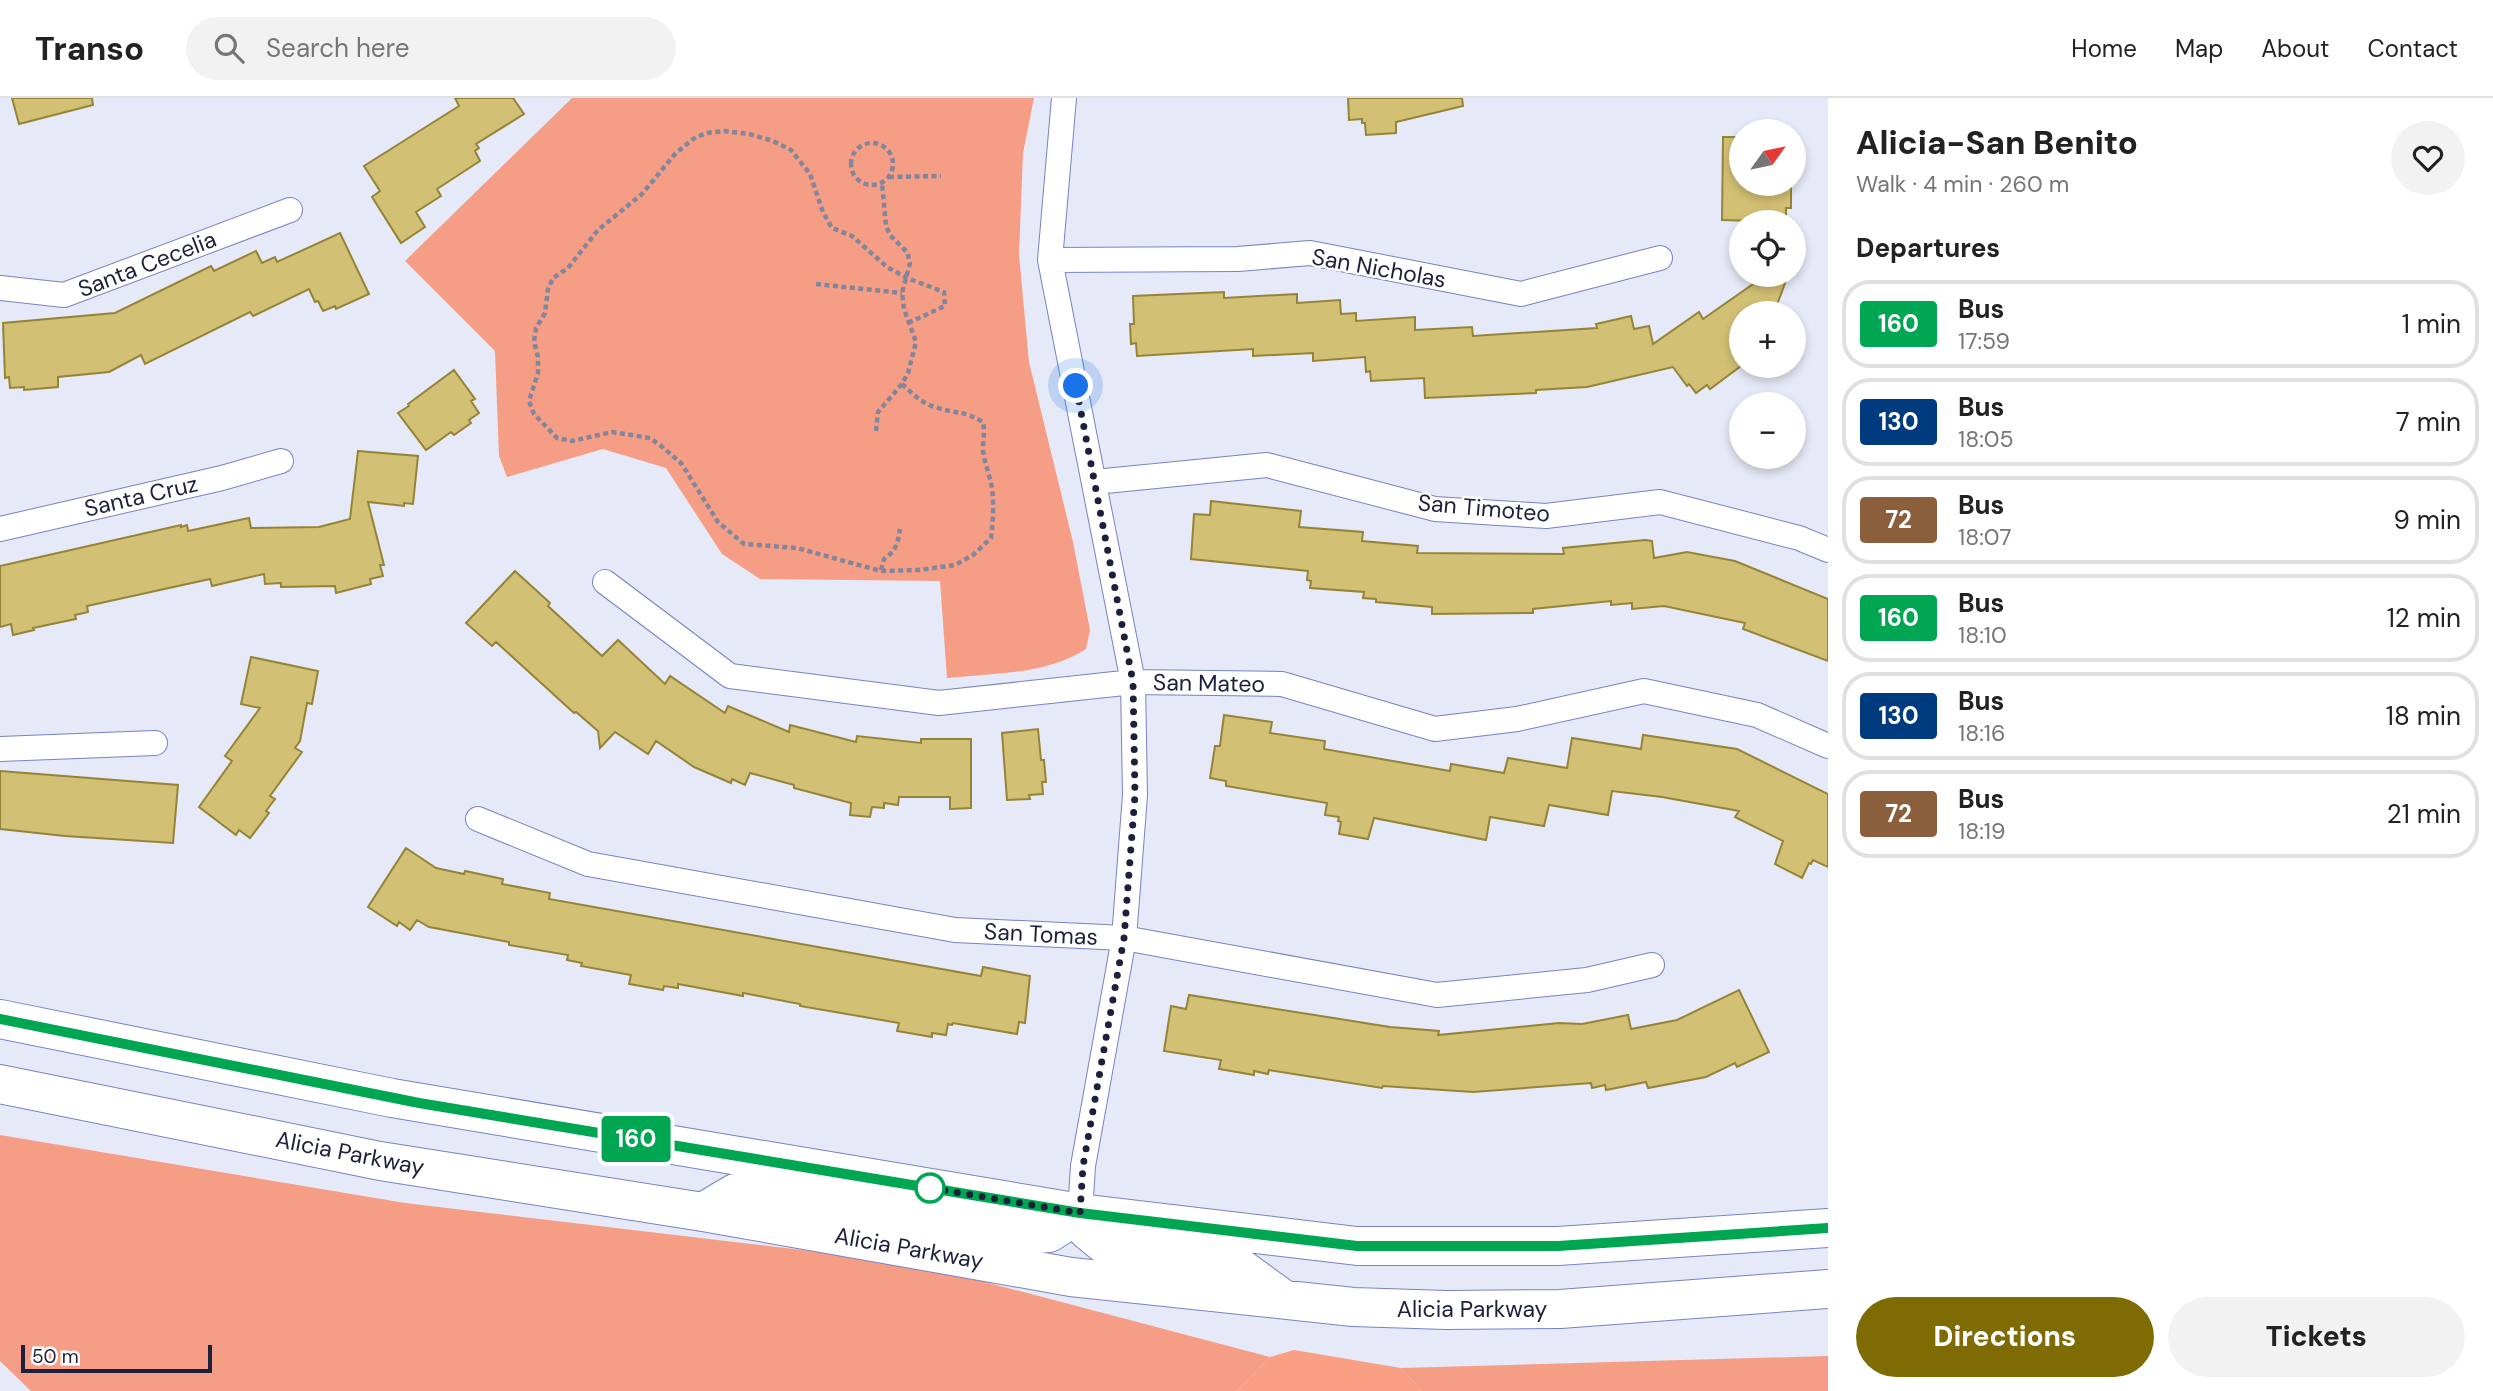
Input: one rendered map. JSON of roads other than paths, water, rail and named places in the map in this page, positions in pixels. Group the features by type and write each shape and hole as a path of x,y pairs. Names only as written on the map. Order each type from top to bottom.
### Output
{"main road":[{"path":"0,1019 392,1098 1080,1213 1357,1246 1558,1246 1828,1228"},
{"name":"Alicia Parkway","path":"0,1084 380,1161 703,1212 1072,1277 1353,1307 1560,1309 1828,1289"},
{"path":"703,1212 735,1193 774,1192 1022,1235 1049,1233 1080,1213"},
{"path":"1080,1213 1087,1230 1109,1248 1232,1262 1284,1300"}],"street":[{"path":"1065,98 1050,260 1133,682 1135,795 1124,938 1083,1166 1080,1213"},
{"name":"Santa Cecelia","path":"0,288 64,295 290,210"},
{"name":"San Nicholas","path":"1050,260 1238,259 1310,253 1521,294 1660,258"},
{"name":"Santa Cruz","path":"0,529 222,478 281,461"},
{"name":"San Timoteo","path":"1095,482 1266,465 1434,509 1546,516 1660,502 1800,538 1828,550"},
{"name":"San Mateo","path":"605,582 730,676 939,703 1133,682 1282,684 1435,729 1517,719 1644,691 1758,715 1828,746"},
{"path":"0,749 155,743"},
{"name":"San Tomas","path":"478,820 588,864 955,930 1124,938 1437,995 1587,980 1652,965"}]}
